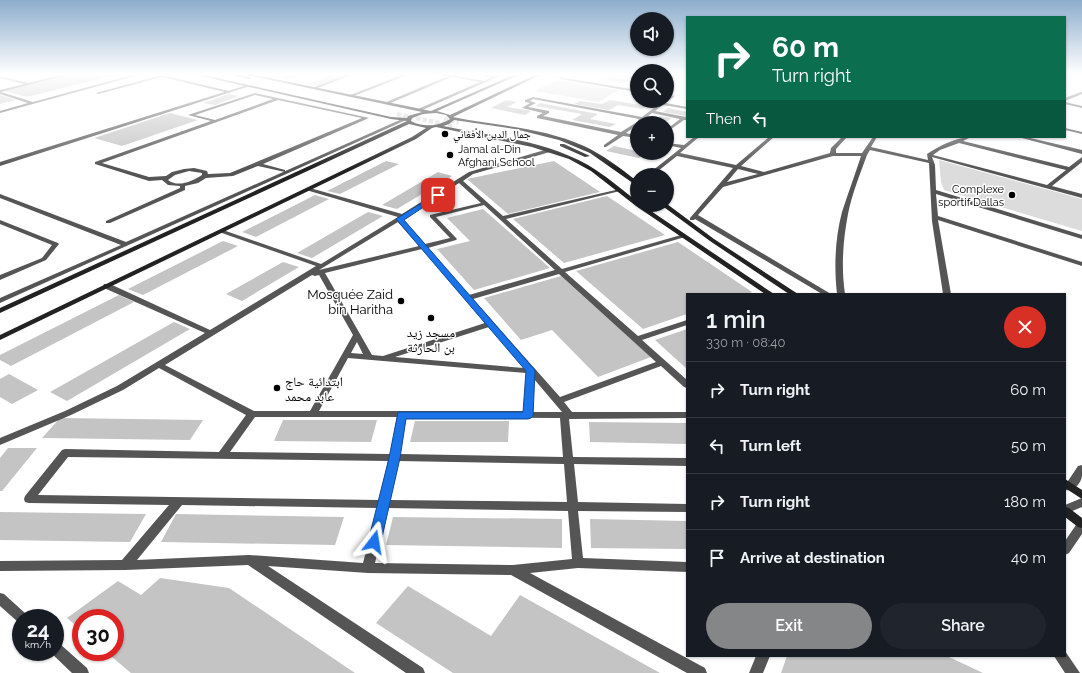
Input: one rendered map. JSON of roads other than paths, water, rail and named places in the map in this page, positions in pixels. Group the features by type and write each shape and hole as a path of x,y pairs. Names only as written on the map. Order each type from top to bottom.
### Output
{"main road":[{"path":"339,105 407,120 415,125 434,126 548,150 571,158 586,166"},
{"path":"355,105 397,114"},
{"path":"378,105 404,111"},
{"path":"398,105 430,112 445,105"},
{"path":"0,338 414,138 434,126 450,122 452,117 476,105"},
{"path":"0,311 417,114 442,112 452,117 540,134 575,144 594,154 630,178"},
{"path":"459,122 533,137 560,145 630,178"},
{"path":"453,126 544,146 571,156 579,160 630,199"},
{"path":"648,212 768,293"},
{"path":"673,212 793,293"},
{"path":"1068,485 1082,494"},
{"path":"1066,512 1082,524"}],"street":[{"path":"0,112 24,105"},
{"path":"0,164 186,105"},
{"path":"215,122 190,115 220,105"},
{"path":"205,176 205,172 195,170 182,171 166,178 149,179 97,163 261,105"},
{"path":"166,178 165,180 170,184 182,185 196,182 205,176 231,175 367,118 309,105"},
{"path":"420,110 431,105"},
{"path":"529,105 524,108 547,112 539,117 630,136"},
{"path":"574,105 632,116"},
{"path":"646,116 657,108"},
{"path":"652,112 686,118"},
{"path":"674,126 686,118"},
{"path":"0,301 124,244 407,120"},
{"path":"606,146 630,128"},
{"path":"1066,129 1082,133"},
{"path":"659,168 696,138"},
{"path":"688,223 737,167 771,138"},
{"path":"833,154 833,149 844,138"},
{"path":"841,293 839,277 840,247 845,213 864,155 874,138"},
{"path":"929,155 938,149 966,138"},
{"path":"1024,138 1082,152"},
{"path":"958,141 1070,169"},
{"path":"674,145 685,147"},
{"path":"869,148 931,162"},
{"path":"0,442 95,401 120,388 306,276 321,269 472,173 548,150"},
{"path":"677,154 764,173"},
{"path":"720,186 833,154 864,155"},
{"path":"929,155 931,162 935,217 946,293"},
{"path":"929,155 1082,196"},
{"path":"1048,187 1082,159"},
{"path":"258,164 283,171"},
{"path":"460,181 686,384"},
{"path":"108,222 183,189 182,185"},
{"path":"308,189 402,218 423,247 530,371 558,401 567,416 568,460 578,563"},
{"path":"502,218 618,190"},
{"path":"933,191 1082,237"},
{"path":"0,196 124,244"},
{"path":"221,231 321,269 454,239 432,216 486,203"},
{"path":"695,216 825,293"},
{"path":"935,217 1081,262"},
{"path":"0,278 44,259 56,244 1,224"},
{"path":"467,298 683,236"},
{"path":"321,269 369,357"},
{"path":"106,286 211,333"},
{"path":"637,339 686,322"},
{"path":"382,359 490,324"},
{"path":"312,415 357,334"},
{"path":"346,354 382,359 530,371"},
{"path":"558,401 662,362"},
{"path":"159,365 252,414 686,416"},
{"path":"528,416 530,371"},
{"path":"222,456 252,414"},
{"path":"368,568 384,504 402,415"},
{"path":"686,462 65,453 29,499 686,508"},
{"path":"1068,485 1082,469"},
{"path":"125,565 179,501"},
{"path":"1066,510 1082,502"},
{"path":"1066,548 1082,524"},
{"path":"249,560 418,673"},
{"path":"0,566 125,565 249,560 368,568 513,570 578,563 686,567"},
{"path":"513,570 700,673"},
{"path":"0,598 12,609"},
{"path":"64,656 82,673"},
{"path":"756,673 763,657"},
{"path":"1062,657 1074,673"}],"tunnel":[{"path":"397,114 453,126"},
{"path":"444,119 459,122"}],"place":[{"name":"جمال الدين الأفغاني","path":"445,134"},
{"name":"Jamal al-Din Afghani School","path":"450,155"},
{"name":"Complexe sportif Dallas","path":"1012,195"},
{"name":"Mosquée Zaid bin Haritha","path":"401,301"},
{"name":"مسجد زيد بن الحارثة","path":"431,318"},
{"name":"ابتدائية حاج عابد محمد","path":"277,388"}]}
